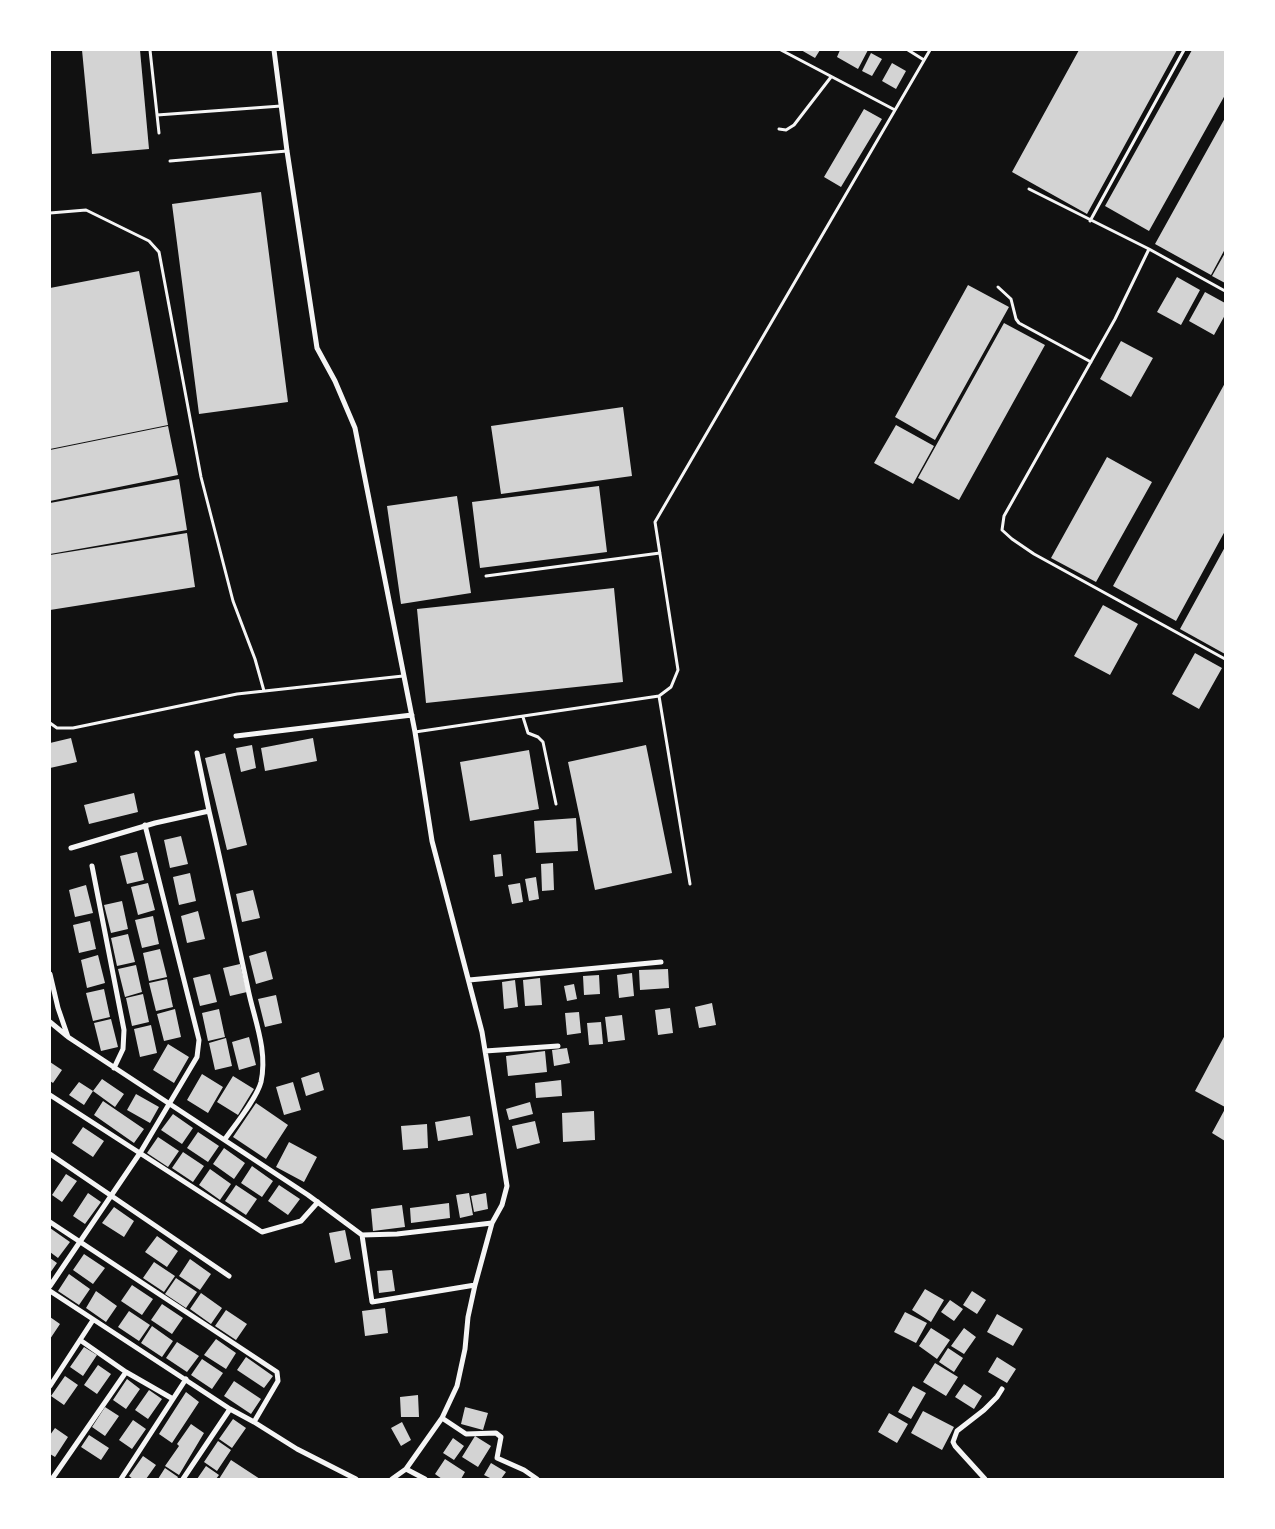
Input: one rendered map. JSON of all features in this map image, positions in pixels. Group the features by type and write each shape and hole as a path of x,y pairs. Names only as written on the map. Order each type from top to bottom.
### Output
{"street":[{"path":"274,50 287,151 317,348 335,381 355,428 412,715 432,841 482,1032 506,1186 502,1205 492,1223 475,1285 457,1386 442,1418 406,1468 392,1479"},
{"path":"236,736 412,715"},
{"path":"197,753 263,1056 263,1069 259,1088 225,1139"},
{"path":"71,848 145,826 209,810"},
{"path":"50,1286 140,1153 197,1056 199,1040 145,826"},
{"path":"92,866 124,1030 122,1049 114,1068"},
{"path":"469,980 661,962"},
{"path":"51,978 58,1008 68,1037"},
{"path":"50,1022 68,1037 114,1068 225,1139 318,1202 362,1235 396,1234 492,1223"},
{"path":"485,1051 558,1046"},
{"path":"50,1095 262,1232 301,1221 318,1202"},
{"path":"50,1154 229,1276"},
{"path":"50,1222 278,1372 278,1381 254,1422"},
{"path":"362,1235 372,1302 475,1285"},
{"path":"50,1291 230,1409 298,1449 356,1479"},
{"path":"50,1386 93,1320"},
{"path":"80,1340 126,1372 173,1399"},
{"path":"52,1479 126,1372"},
{"path":"121,1479 186,1379"},
{"path":"985,1479 953,1442 957,1431 984,1410 1002,1389"},
{"path":"183,1479 230,1409"},
{"path":"442,1418 466,1434 499,1434 501,1437 497,1458 524,1470 538,1479"},
{"path":"406,1468 425,1479"}],"lane":[{"path":"150,50 159,133"},
{"path":"781,50 895,110"},
{"path":"908,50 924,60"},
{"path":"415,732 659,696 671,687 678,670 655,522 930,50"},
{"path":"1090,220 1184,50"},
{"path":"779,129 786,130 794,125 832,77"},
{"path":"157,115 281,106"},
{"path":"170,161 287,151"},
{"path":"1029,189 1149,249 1225,291"},
{"path":"50,213 86,210 149,240 160,252 201,478 233,601 255,659 264,691"},
{"path":"1149,249 1115,319 1004,516 1002,530 1034,554 1225,659"},
{"path":"998,287 1011,299 1019,324 1091,362"},
{"path":"486,576 660,553"},
{"path":"50,723 57,728 73,728 237,694 404,676"},
{"path":"659,696 690,884"},
{"path":"523,716 528,733 538,737 543,742 556,804"}],"building":[{"path":"82,50 140,50 149,149 92,154"},
{"path":"801,50 820,50 815,58"},
{"path":"840,50 868,50 858,69 837,57"},
{"path":"1079,50 1177,50 1087,214 1012,172"},
{"path":"1192,50 1225,50 1225,95 1149,231 1105,206"},
{"path":"871,53 882,59 872,76 862,71"},
{"path":"892,63 906,71 896,89 882,81"},
{"path":"864,109 882,119 841,187 824,177"},
{"path":"1225,118 1225,249 1211,275 1155,244"},
{"path":"261,192 288,402 199,414 172,204"},
{"path":"1225,253 1225,283 1212,276"},
{"path":"139,271 168,425 50,449 50,288"},
{"path":"1177,277 1200,290 1181,325 1157,312"},
{"path":"968,285 1009,307 935,440 895,417"},
{"path":"1205,292 1225,303 1225,315 1214,335 1189,321"},
{"path":"1004,323 1045,345 959,500 918,478"},
{"path":"1121,341 1153,358 1131,397 1100,379"},
{"path":"1225,383 1225,531 1176,621 1113,586"},
{"path":"623,407 632,476 501,494 491,426"},
{"path":"896,425 934,446 913,484 874,463"},
{"path":"168,426 178,475 50,501 50,450"},
{"path":"1107,457 1152,482 1096,582 1051,558"},
{"path":"179,479 187,530 50,554 50,503"},
{"path":"599,486 607,552 480,568 472,502"},
{"path":"457,496 471,593 401,604 387,506"},
{"path":"187,533 195,587 50,610 50,555"},
{"path":"1225,547 1225,654 1180,629"},
{"path":"614,588 623,682 426,703 417,609"},
{"path":"1103,605 1138,624 1110,675 1074,656"},
{"path":"1195,653 1222,668 1199,709 1172,694"},
{"path":"71,738 77,762 50,768 50,743"},
{"path":"313,738 317,761 265,771 261,748"},
{"path":"252,745 256,768 241,772 236,748"},
{"path":"646,745 672,873 595,890 568,762"},
{"path":"529,750 539,809 470,821 460,762"},
{"path":"225,753 247,845 227,850 205,758"},
{"path":"134,793 138,812 89,824 84,805"},
{"path":"576,818 578,851 536,853 534,821"},
{"path":"181,836 188,864 170,868 164,840"},
{"path":"137,852 144,880 127,884 120,856"},
{"path":"501,854 503,876 495,877 493,855"},
{"path":"553,863 554,890 542,891 541,864"},
{"path":"190,873 196,901 179,905 173,877"},
{"path":"536,877 539,899 529,901 525,879"},
{"path":"148,883 155,910 138,915 131,887"},
{"path":"520,883 523,902 512,904 508,885"},
{"path":"86,885 93,913 75,917 69,890"},
{"path":"253,890 260,918 242,922 236,894"},
{"path":"122,901 128,929 111,933 104,905"},
{"path":"198,911 205,939 187,943 181,916"},
{"path":"153,916 159,944 142,948 135,920"},
{"path":"90,921 96,949 79,953 73,925"},
{"path":"128,934 135,962 117,966 111,938"},
{"path":"160,949 167,977 149,981 143,953"},
{"path":"266,951 273,979 256,984 249,956"},
{"path":"98,955 105,983 87,988 81,960"},
{"path":"240,964 247,992 230,996 223,968"},
{"path":"136,965 142,992 125,997 118,969"},
{"path":"668,969 669,988 640,990 639,970"},
{"path":"632,973 634,996 619,998 617,975"},
{"path":"210,974 217,1002 200,1006 193,978"},
{"path":"599,975 600,994 584,995 583,976"},
{"path":"540,978 542,1005 525,1006 523,980"},
{"path":"167,979 173,1007 156,1011 149,983"},
{"path":"515,980 518,1007 504,1009 502,982"},
{"path":"574,984 577,999 567,1001 564,986"},
{"path":"104,989 110,1017 93,1021 86,993"},
{"path":"143,994 149,1022 132,1026 126,998"},
{"path":"276,995 282,1023 265,1027 258,999"},
{"path":"712,1003 716,1025 699,1028 695,1007"},
{"path":"670,1008 673,1033 658,1035 655,1010"},
{"path":"175,1009 181,1037 164,1041 157,1014"},
{"path":"219,1009 225,1037 208,1041 202,1013"},
{"path":"579,1012 581,1033 567,1035 565,1013"},
{"path":"622,1015 625,1040 608,1042 605,1017"},
{"path":"111,1019 118,1047 101,1051 94,1023"},
{"path":"601,1022 603,1044 589,1045 587,1023"},
{"path":"151,1025 157,1053 140,1057 134,1029"},
{"path":"1225,1035 1225,1107 1195,1091"},
{"path":"249,1037 256,1065 239,1070 232,1042"},
{"path":"226,1038 232,1066 215,1070 209,1043"},
{"path":"168,1044 189,1057 174,1083 153,1070"},
{"path":"567,1048 570,1063 554,1066 552,1050"},
{"path":"545,1051 547,1072 508,1076 506,1056"},
{"path":"50,1062 62,1070 53,1083 50,1081"},
{"path":"319,1072 324,1090 306,1096 301,1078"},
{"path":"202,1074 223,1087 208,1113 187,1100"},
{"path":"233,1076 254,1089 238,1115 217,1102"},
{"path":"102,1079 124,1094 115,1107 93,1091"},
{"path":"561,1080 562,1096 536,1098 535,1083"},
{"path":"79,1082 93,1091 84,1105 69,1095"},
{"path":"293,1082 301,1110 284,1115 276,1087"},
{"path":"136,1094 159,1107 150,1123 127,1110"},
{"path":"103,1101 144,1129 134,1143 94,1115"},
{"path":"530,1102 533,1114 509,1120 506,1109"},
{"path":"256,1103 288,1125 266,1159 233,1137"},
{"path":"1225,1109 1225,1141 1212,1133"},
{"path":"594,1111 595,1140 563,1142 562,1113"},
{"path":"173,1114 193,1128 182,1144 161,1130"},
{"path":"470,1116 473,1135 438,1141 435,1122"},
{"path":"535,1121 540,1143 517,1149 512,1126"},
{"path":"427,1124 428,1148 403,1150 401,1126"},
{"path":"83,1127 104,1141 93,1157 72,1143"},
{"path":"198,1132 219,1146 208,1162 187,1148"},
{"path":"158,1137 179,1151 168,1167 147,1153"},
{"path":"289,1142 317,1157 304,1182 276,1167"},
{"path":"224,1148 245,1163 234,1179 213,1164"},
{"path":"183,1152 204,1166 193,1182 172,1168"},
{"path":"252,1166 273,1181 262,1197 241,1183"},
{"path":"210,1169 231,1184 220,1200 199,1185"},
{"path":"66,1174 77,1181 62,1202 52,1195"},
{"path":"236,1185 257,1199 246,1215 225,1201"},
{"path":"279,1185 300,1199 288,1215 268,1201"},
{"path":"88,1193 101,1202 85,1224 73,1216"},
{"path":"469,1193 473,1215 460,1218 456,1195"},
{"path":"486,1193 488,1209 474,1212 471,1196"},
{"path":"449,1203 450,1218 411,1223 410,1208"},
{"path":"402,1205 405,1227 373,1231 371,1209"},
{"path":"114,1207 134,1221 124,1237 102,1223"},
{"path":"50,1228 70,1242 58,1258 50,1252"},
{"path":"345,1230 351,1259 335,1263 329,1233"},
{"path":"157,1236 178,1251 167,1267 145,1252"},
{"path":"84,1254 105,1268 93,1284 73,1270"},
{"path":"50,1258 57,1263 50,1273"},
{"path":"190,1259 211,1274 200,1290 179,1276"},
{"path":"154,1262 175,1276 164,1292 143,1278"},
{"path":"392,1270 395,1291 379,1293 377,1271"},
{"path":"69,1274 90,1289 79,1305 58,1291"},
{"path":"176,1278 197,1292 186,1308 165,1294"},
{"path":"132,1285 153,1299 142,1315 121,1301"},
{"path":"925,1289 944,1300 931,1322 912,1310"},
{"path":"96,1291 117,1306 106,1322 86,1308"},
{"path":"972,1291 986,1300 977,1314 963,1305"},
{"path":"201,1293 222,1308 211,1324 190,1309"},
{"path":"950,1300 963,1309 954,1321 941,1312"},
{"path":"162,1304 183,1318 172,1334 151,1320"},
{"path":"385,1308 388,1333 365,1336 362,1311"},
{"path":"226,1310 247,1324 236,1340 215,1326"},
{"path":"129,1311 150,1325 139,1341 118,1327"},
{"path":"905,1312 927,1323 916,1343 894,1332"},
{"path":"997,1314 1023,1329 1013,1346 987,1332"},
{"path":"50,1317 60,1324 50,1339"},
{"path":"152,1326 173,1341 162,1357 141,1343"},
{"path":"931,1328 950,1340 937,1359 919,1346"},
{"path":"964,1328 976,1337 964,1354 951,1346"},
{"path":"216,1339 236,1353 226,1369 204,1355"},
{"path":"177,1342 199,1356 187,1372 166,1358"},
{"path":"84,1347 97,1355 83,1376 70,1367"},
{"path":"948,1348 963,1358 954,1372 939,1362"},
{"path":"246,1357 273,1376 264,1388 237,1370"},
{"path":"997,1357 1016,1369 1007,1383 988,1372"},
{"path":"202,1359 223,1373 212,1389 191,1375"},
{"path":"935,1363 958,1377 946,1396 923,1382"},
{"path":"98,1365 111,1374 97,1394 84,1385"},
{"path":"65,1376 78,1385 64,1405 51,1396"},
{"path":"127,1379 140,1389 126,1409 113,1400"},
{"path":"234,1381 261,1399 251,1414 224,1396"},
{"path":"964,1384 982,1396 974,1409 955,1397"},
{"path":"913,1386 926,1393 911,1419 898,1412"},
{"path":"149,1390 162,1399 148,1419 135,1410"},
{"path":"186,1392 199,1402 172,1443 159,1434"},
{"path":"418,1395 419,1417 401,1417 400,1397"},
{"path":"105,1407 119,1416 105,1436 92,1427"},
{"path":"465,1407 488,1413 483,1430 461,1424"},
{"path":"923,1411 954,1427 942,1450 911,1433"},
{"path":"889,1413 908,1424 897,1443 878,1432"},
{"path":"233,1419 246,1428 232,1448 219,1439"},
{"path":"133,1420 146,1429 132,1449 119,1440"},
{"path":"402,1422 411,1440 401,1446 391,1428"},
{"path":"191,1424 204,1433 179,1475 165,1466"},
{"path":"55,1428 68,1437 55,1457 50,1454 50,1435"},
{"path":"89,1435 109,1448 101,1460 81,1447"},
{"path":"475,1436 491,1446 478,1467 462,1457"},
{"path":"453,1438 464,1446 454,1460 443,1453"},
{"path":"218,1441 231,1450 217,1471 204,1462"},
{"path":"143,1456 156,1465 146,1479 133,1479 129,1476"},
{"path":"445,1459 465,1472 461,1479 442,1479 435,1474"},
{"path":"231,1460 260,1479 219,1479"},
{"path":"491,1463 506,1472 501,1479 492,1479 484,1475"},
{"path":"206,1466 219,1475 216,1479 197,1479"},
{"path":"165,1468 178,1477 177,1479 158,1479"}]}
